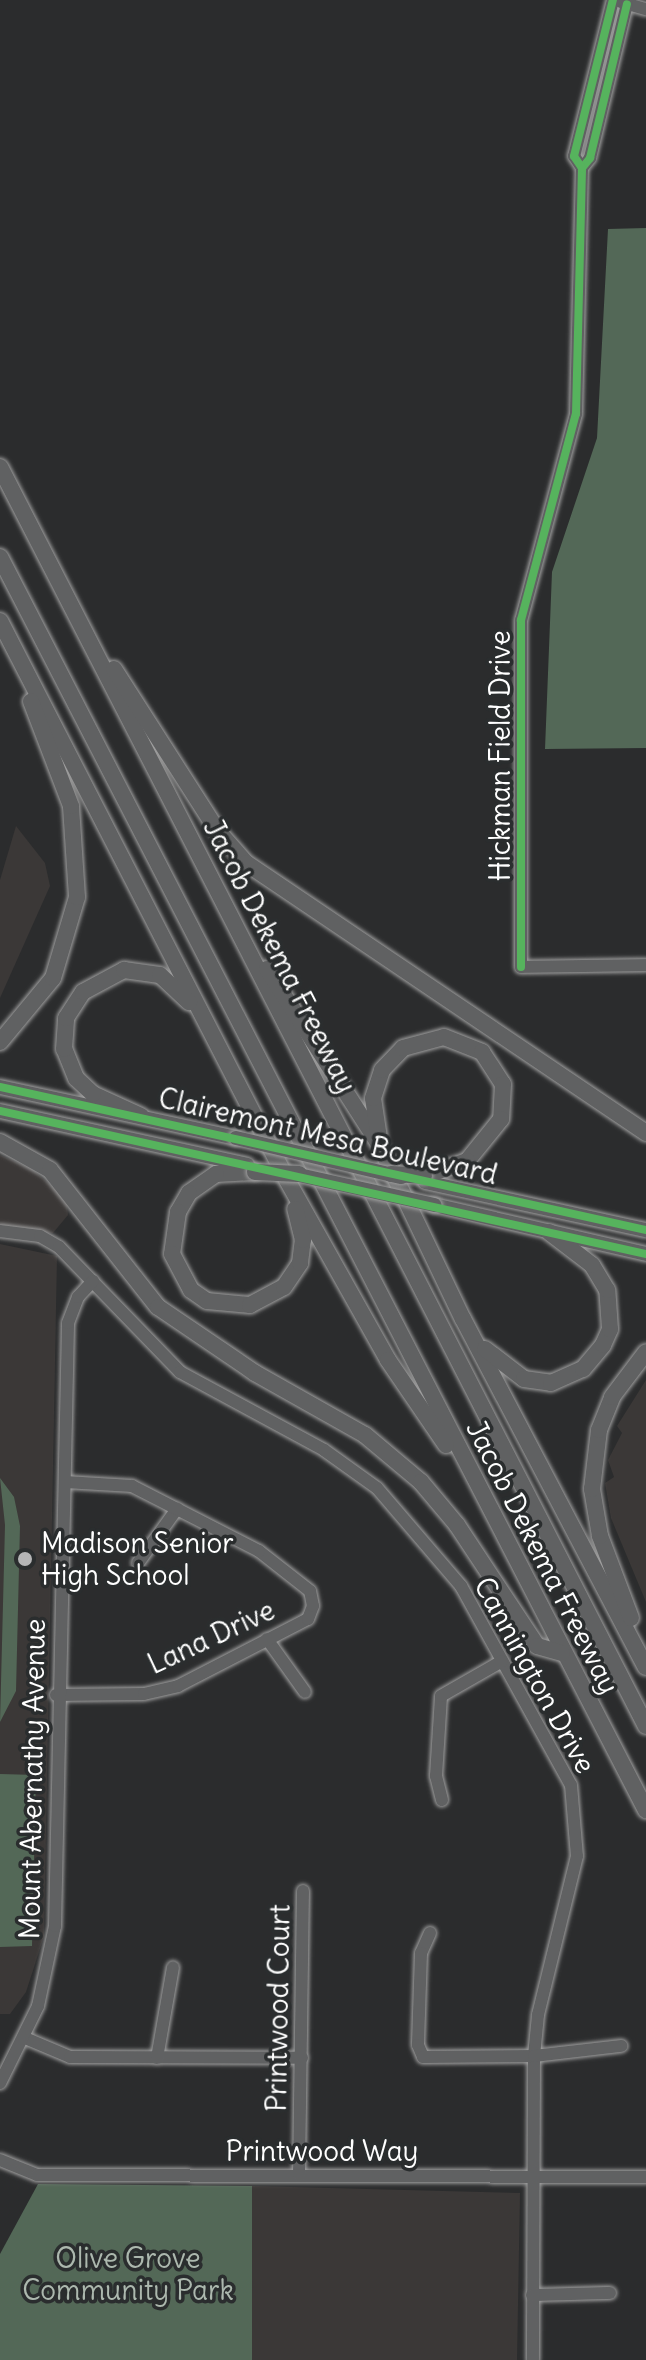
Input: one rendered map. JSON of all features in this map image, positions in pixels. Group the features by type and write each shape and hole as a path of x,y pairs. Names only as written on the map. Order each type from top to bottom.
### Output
{"highway":[{"name":"Jacob Dekema Freeway","path":"0,467 646,1726"},
{"name":"Jacob Dekema Freeway","path":"0,557 562,1653 646,1810"},
{"path":"59,582 217,830 246,863 646,1133"},
{"path":"0,621 219,1046 293,1177 388,1360 486,1504"},
{"path":"0,1042 53,978 77,897 79,850 71,806 12,647"},
{"path":"232,920 379,1144 463,1319 646,1667"},
{"path":"141,1116 93,1094 69,1065 66,1018 83,992 124,970 160,975 189,1001 219,1046"},
{"path":"379,1144 373,1098 382,1070 403,1048 444,1037 482,1052 503,1084 501,1119 467,1161 424,1179 391,1174"},
{"path":"0,1142 50,1170 158,1307 232,1359 365,1435 421,1482 457,1525 537,1646 562,1653"},
{"path":"251,1168 293,1177 303,1240 300,1263 284,1287 250,1305 207,1301 178,1274 172,1254 178,1212 189,1193 216,1174 251,1168"},
{"path":"463,1319 496,1364 524,1379 566,1379 593,1360 610,1329 607,1290 592,1265 549,1232"},
{"path":"646,1352 612,1397 599,1430 592,1489 600,1536 646,1657"}],"main road":[{"name":"Clairemont Mesa Boulevard","path":"0,1087 391,1174"},
{"name":"Clairemont Mesa Boulevard","path":"0,1111 251,1168"},
{"name":"Clairemont Mesa Boulevard","path":"293,1177 434,1205 646,1254"},
{"name":"Clairemont Mesa Boulevard","path":"424,1179 646,1230"}],"street":[{"path":"618,1 646,9"},
{"name":"Hickman Field Drive","path":"618,1 590,158 582,168 576,414 521,620 521,967 646,965"},
{"name":"Cannington Drive","path":"0,1231 40,1236 93,1281 180,1372 324,1450 377,1488 461,1586 577,1808 577,1856 538,2015 534,2056 533,2360"},
{"name":"Mount Abernathy Avenue","path":"0,2083 25,2038 55,1926 56,1695 68,1323 78,1297 93,1281"},
{"path":"65,1482 132,1486 177,1509 138,1563"},
{"name":"Lana Drive","path":"56,1695 161,1691 308,1619 310,1591 259,1551 177,1509"},
{"path":"267,1639 305,1692"},
{"path":"442,1800 436,1776 441,1696 502,1661"},
{"name":"Printwood Court","path":"299,2175 303,1891"},
{"path":"430,1933 421,1953 418,2045 423,2057 534,2056 621,2046"},
{"path":"157,2058 173,1967"},
{"path":"25,2038 70,2057 302,2058"},
{"name":"Printwood Way","path":"0,2160 37,2175 646,2177"},
{"path":"532,2295 610,2293"}],"shaded area":[{"path":"16,826 45,863 50,886 0,998 0,880"},
{"path":"0,1155 32,1169 66,1199 68,1215 53,1233 0,1231"},
{"name":"Madison Senior High School","path":"0,1244 57,1256 44,1936 26,1992 10,2014 0,2014"},
{"path":"646,1380 646,1602 611,1518 605,1483 614,1477 608,1460 622,1433 617,1426"},
{"path":"252,2186 520,2193 517,2360 252,2360"}],"green space":[{"path":"646,228 646,748 545,749 552,572 597,438 608,229"},
{"path":"0,1478 14,1497 20,1526 16,1691 0,1722 5,1525"},
{"path":"0,1774 36,1775 32,1946 0,1947"},
{"name":"Olive Grove Community Park","path":"38,2184 252,2186 252,2360 0,2360 0,2254"}],"cycle path":[{"path":"521,967 521,620 576,414 582,168 574,156 613,0"},
{"path":"582,168 590,158 627,4"},
{"path":"0,1087 646,1230"},
{"path":"0,1111 646,1254"}],"place":[{"name":"Madison Senior High School","path":"25,1559"}]}
